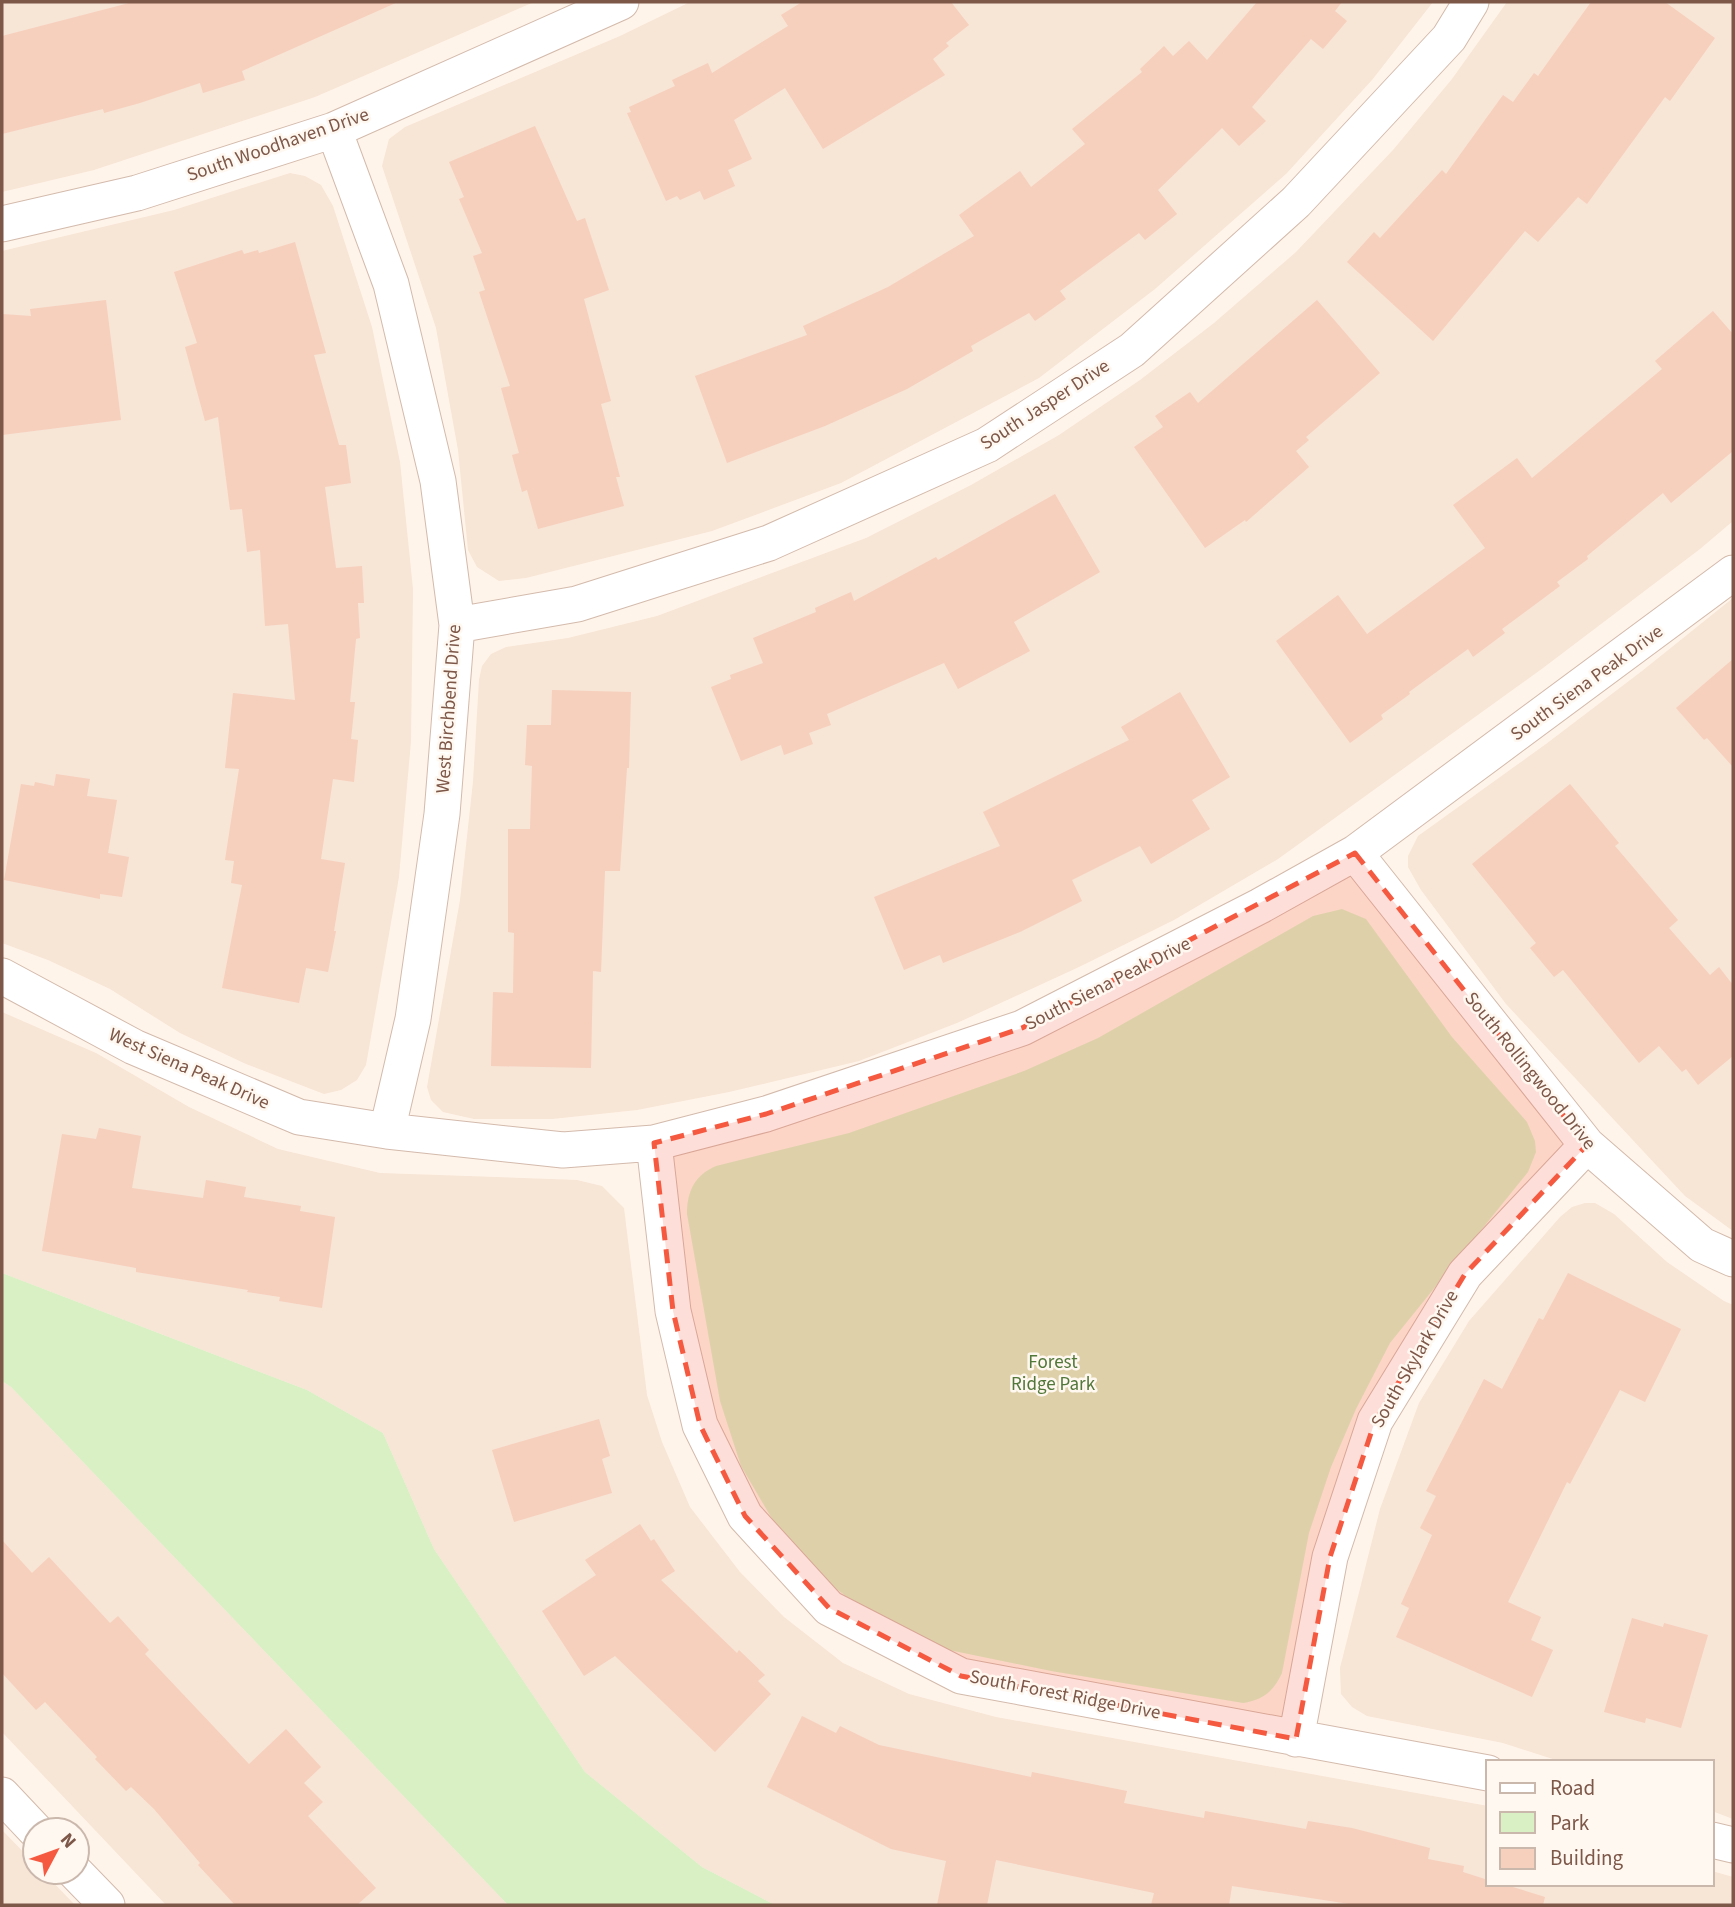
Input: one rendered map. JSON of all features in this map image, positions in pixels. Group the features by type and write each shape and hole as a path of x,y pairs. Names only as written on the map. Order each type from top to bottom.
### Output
{"street":[{"name":"South Woodhaven Drive","path":"2,225 137,193 334,130 621,2"},
{"name":"South Jasper Drive","path":"457,625 577,604 769,543 987,445 1132,349 1296,202 1450,37 1471,2"},
{"name":"West Birchbend Drive","path":"334,130 391,284 438,481 457,625 442,814 413,1019 387,1131"},
{"name":"South Siena Peak Drive","path":"387,1131 563,1150 654,1143 766,1114 1023,1028 1260,906 1355,853 1733,573"},
{"name":"South Rollingwood Drive","path":"1355,853 1587,1145 1702,1245 1733,1259"},
{"name":"West Siena Peak Drive","path":"2,976 134,1047 299,1117 387,1131"},
{"name":"South Forest Ridge Drive","path":"654,1143 673,1311 700,1425 745,1516 828,1608 961,1676 1486,1773"},
{"name":"South Skylark Drive","path":"1296,1739 1330,1557 1375,1421 1465,1274 1587,1145"},
{"path":"2,1796 21,1816"},
{"path":"1714,1840 1733,1845"},
{"path":"89,1886 107,1905"}],"highlighted area":[{"path":"1355,853 1587,1145 1465,1274 1375,1421 1330,1557 1296,1739 961,1676 829,1608 745,1516 700,1425 673,1311 654,1143 766,1114 1022,1028"}],"shaded area":[{"path":"2,2 534,2 315,97 94,170 2,192"},
{"path":"690,2 1433,2 1372,80 1286,174 1155,289 1039,378 841,483 712,531 526,578 499,581 477,567 468,550 458,450 436,328 382,166 389,139 405,127 620,36"},
{"path":"1507,2 1733,2 1733,521 1543,668 1278,859 1174,920 957,1023 859,1061 729,1092 637,1110 552,1119 474,1119 443,1112 431,1100 427,1087 460,900 473,782 479,680 482,666 491,654 506,647 568,638 657,616 866,538 971,485 1059,435 1140,380 1214,323 1296,252 1393,150 1452,79"},
{"path":"290,173 305,176 321,185 333,206 372,327 400,462 413,589 411,741 399,877 366,1065 357,1080 341,1090 324,1094 246,1064 180,1033 110,989 48,960 2,943 2,251 174,210"},
{"path":"1733,598 1733,1231 1685,1196 1506,1004 1421,890 1408,867 1408,856 1418,836 1546,744"},
{"path":"2,1012 96,1053 189,1107 278,1149 380,1173 577,1180 602,1186 624,1208 647,1395 662,1442 690,1507 740,1572 784,1617 843,1663 909,1694 996,1717 1486,1806 1486,1886 1714,1886 1714,1872 1733,1877 1733,1905 775,1905 702,1867 585,1772 434,1549 383,1433 307,1390 2,1273"},
{"path":"1595,1203 1614,1214 1667,1262 1733,1305 1733,1819 1714,1812 1714,1760 1556,1760 1503,1743 1367,1716 1352,1707 1341,1694 1340,1668 1380,1509 1419,1403 1469,1321 1560,1217 1572,1207"},
{"path":"2,1381 11,1387 508,1905 166,1905 91,1826 91,1816 82,1816 2,1732"},
{"path":"2,1830 21,1850 21,1886 57,1886 75,1905 2,1905"}],"green space":[{"name":"Forest Ridge Park","path":"1342,909 1366,919 1452,1037 1527,1122 1535,1141 1536,1152 1528,1172 1390,1343 1356,1409 1331,1467 1309,1533 1282,1673 1275,1685 1262,1697 1243,1703 1051,1671 944,1649 870,1614 807,1563 778,1529 741,1466 720,1401 687,1214 691,1191 698,1179 716,1166 849,1133 1024,1071 1098,1038 1313,916"},
{"path":"2,1273 307,1390 383,1433 434,1549 585,1772 702,1867 775,1905 508,1905 11,1387 2,1381"}],"building":[{"path":"133,2 398,2 242,71 245,80 203,93 200,83 104,113 103,109 2,134 2,36"},
{"path":"802,2 951,2 969,25 946,43 949,46 933,59 945,75 823,149 785,88 734,120 752,159 728,170 735,186 704,200 700,191 680,200 677,196 666,201 627,113 631,112 629,107 675,86 672,80 708,63 712,73 788,26 781,15"},
{"path":"1257,2 1342,2 1335,11 1347,21 1323,49 1311,39 1252,107 1266,121 1239,146 1222,128 1158,190 1177,214 1145,240 1139,233 1060,291 1066,299 1035,321 1029,313 971,346 973,351 907,389 825,426 727,463 695,376 807,335 803,326 888,287 974,236 959,215 1020,171 1031,187 1085,144 1072,129 1142,72 1140,69 1164,46 1173,56 1189,41 1207,60"},
{"path":"1591,2 1665,2 1715,38 1670,101 1665,97 1587,204 1578,197 1538,242 1525,231 1433,341 1347,262 1374,232 1380,238 1442,170 1446,174 1503,95 1513,102 1534,73 1538,76"},
{"path":"535,126 577,221 585,218 609,290 584,299 611,401 601,404 620,477 616,477 624,506 538,529 527,490 522,492 512,455 519,453 501,388 510,386 479,292 485,290 473,256 482,253 459,199 464,197 449,162"},
{"path":"295,242 326,353 314,355 339,445 346,445 351,483 325,487 336,568 362,566 364,603 358,603 360,638 356,639 350,702 355,702 351,739 358,740 354,782 333,779 321,859 345,863 336,931 328,972 306,968 299,1003 222,988 242,885 231,883 234,861 225,860 239,769 225,768 233,693 295,700 288,624 265,626 260,550 247,552 242,509 230,510 218,417 205,421 185,347 197,343 174,272 242,250 244,254 258,250 259,253"},
{"path":"106,300 121,420 2,435 2,314 31,316 30,309"},
{"path":"1317,300 1380,373 1306,437 1309,440 1296,451 1309,467 1246,522 1245,520 1205,548 1134,447 1163,427 1155,416 1190,392 1198,403"},
{"path":"1713,311 1733,334 1733,451 1671,503 1663,493 1587,556 1588,559 1557,582 1560,586 1502,629 1505,633 1473,657 1468,649 1409,692 1410,694 1381,715 1383,719 1350,743 1276,641 1338,595 1367,634 1485,548 1453,505 1517,458 1532,478 1662,369 1655,361"},
{"path":"1055,494 1100,572 1014,622 1030,651 958,689 944,663 827,714 831,725 809,733 813,744 784,755 781,745 741,761 711,687 731,679 730,675 763,663 753,638 816,612 815,608 851,592 854,601 936,557 938,560"},
{"path":"1733,659 1733,767 1676,708"},
{"path":"552,690 631,692 629,768 620,871 605,871 601,972 593,971 591,1068 491,1066 493,992 513,993 514,933 508,932 508,829 530,829 532,766 525,765 527,725 551,725"},
{"path":"1180,692 1230,777 1192,800 1210,829 1151,864 1140,846 1072,880 1082,901 1020,932 943,963 940,955 904,970 874,897 1000,846 983,812 1129,740 1121,727"},
{"path":"56,774 90,779 87,796 117,800 108,853 129,857 122,897 100,894 100,899 4,880 21,784 34,786 35,782 54,786"},
{"path":"1570,784 1619,843 1615,846 1678,920 1669,928 1710,975 1719,967 1733,985 1733,1056 1698,1085 1686,1069 1682,1072 1659,1046 1639,1063 1563,970 1554,977 1530,948 1536,943 1472,864"},
{"path":"99,1128 141,1136 132,1188 203,1198 206,1180 246,1187 244,1197 301,1206 300,1211 335,1217 322,1308 279,1301 280,1297 247,1292 248,1290 136,1272 136,1268 42,1251 62,1134 96,1139"},
{"path":"1568,1273 1681,1329 1645,1402 1620,1390 1570,1484 1567,1482 1508,1602 1541,1617 1531,1640 1553,1650 1532,1697 1396,1637 1409,1608 1401,1604 1432,1535 1420,1528 1436,1496 1426,1491 1484,1379 1502,1389 1539,1318 1543,1320"},
{"path":"599,1419 610,1456 602,1459 612,1493 514,1522 492,1450"},
{"path":"640,1524 651,1541 654,1539 675,1571 661,1580 737,1653 739,1650 765,1675 758,1681 771,1694 715,1752 615,1656 584,1676 542,1611 596,1575 585,1560"},
{"path":"2,1540 32,1573 49,1557 110,1623 118,1616 149,1650 145,1654 249,1764 286,1729 321,1767 304,1783 323,1802 308,1816 376,1888 357,1905 235,1905 198,1865 200,1863 154,1809 131,1787 126,1791 45,1702 36,1710 2,1673"},
{"path":"1632,1618 1663,1627 1664,1623 1708,1635 1681,1728 1646,1718 1645,1723 1604,1712"},
{"path":"802,1716 836,1733 840,1726 879,1745 1031,1777 1032,1772 1127,1791 1124,1803 1204,1818 1205,1811 1306,1829 1308,1821 1352,1828 1430,1848 1428,1859 1464,1866 1463,1872 1486,1879 1486,1886 1509,1886 1545,1897 1543,1905 1356,1905 1232,1886 1229,1905 1151,1905 1154,1893 996,1860 987,1905 937,1905 946,1861 891,1849 767,1787"}]}
